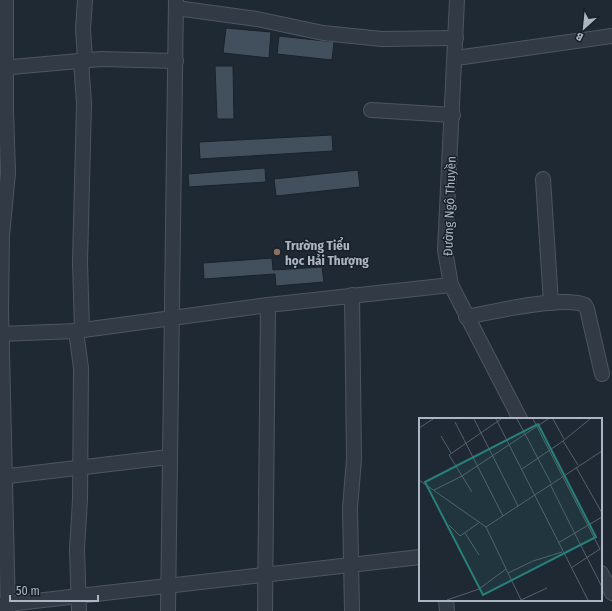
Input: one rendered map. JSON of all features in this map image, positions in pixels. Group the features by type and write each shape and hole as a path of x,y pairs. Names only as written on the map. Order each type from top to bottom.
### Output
{"street":[{"path":"6,0 3,67 8,173 2,236 1,334 5,607 79,604 168,587 419,557"},
{"path":"79,604 77,549 81,368 79,330 84,104 83,29 85,0"},
{"name":"Đường Ngô Thuyền","path":"457,0 456,58 445,250 451,285 466,317 519,418"},
{"path":"168,611 176,4 323,33 382,39 456,38"},
{"path":"456,58 612,36"},
{"path":"3,67 121,58 176,61"},
{"path":"371,110 452,115"},
{"path":"543,179 551,303"},
{"path":"1,334 79,330 268,305 451,285"},
{"path":"352,295 354,459 350,508 352,611"},
{"path":"466,317 503,309 551,303 572,302 586,305 602,374"},
{"path":"265,611 268,428 268,305"},
{"path":"2,477 80,466 169,457"},
{"path":"602,575 612,593"},
{"path":"446,601 447,611"}],"building":[{"path":"226,28 271,32 269,58 223,53"},
{"path":"279,36 334,42 332,60 277,54"},
{"path":"215,66 233,66 234,119 217,119"},
{"path":"332,135 333,151 200,159 199,142"},
{"path":"265,168 266,182 189,187 188,174"},
{"path":"358,170 360,187 276,196 274,179"},
{"path":"272,258 273,270 322,267 324,282 276,286 275,274 204,279 203,263"}],"place":[{"name":"Trường Tiểu học Hải Thượng","path":"277,252"}]}
